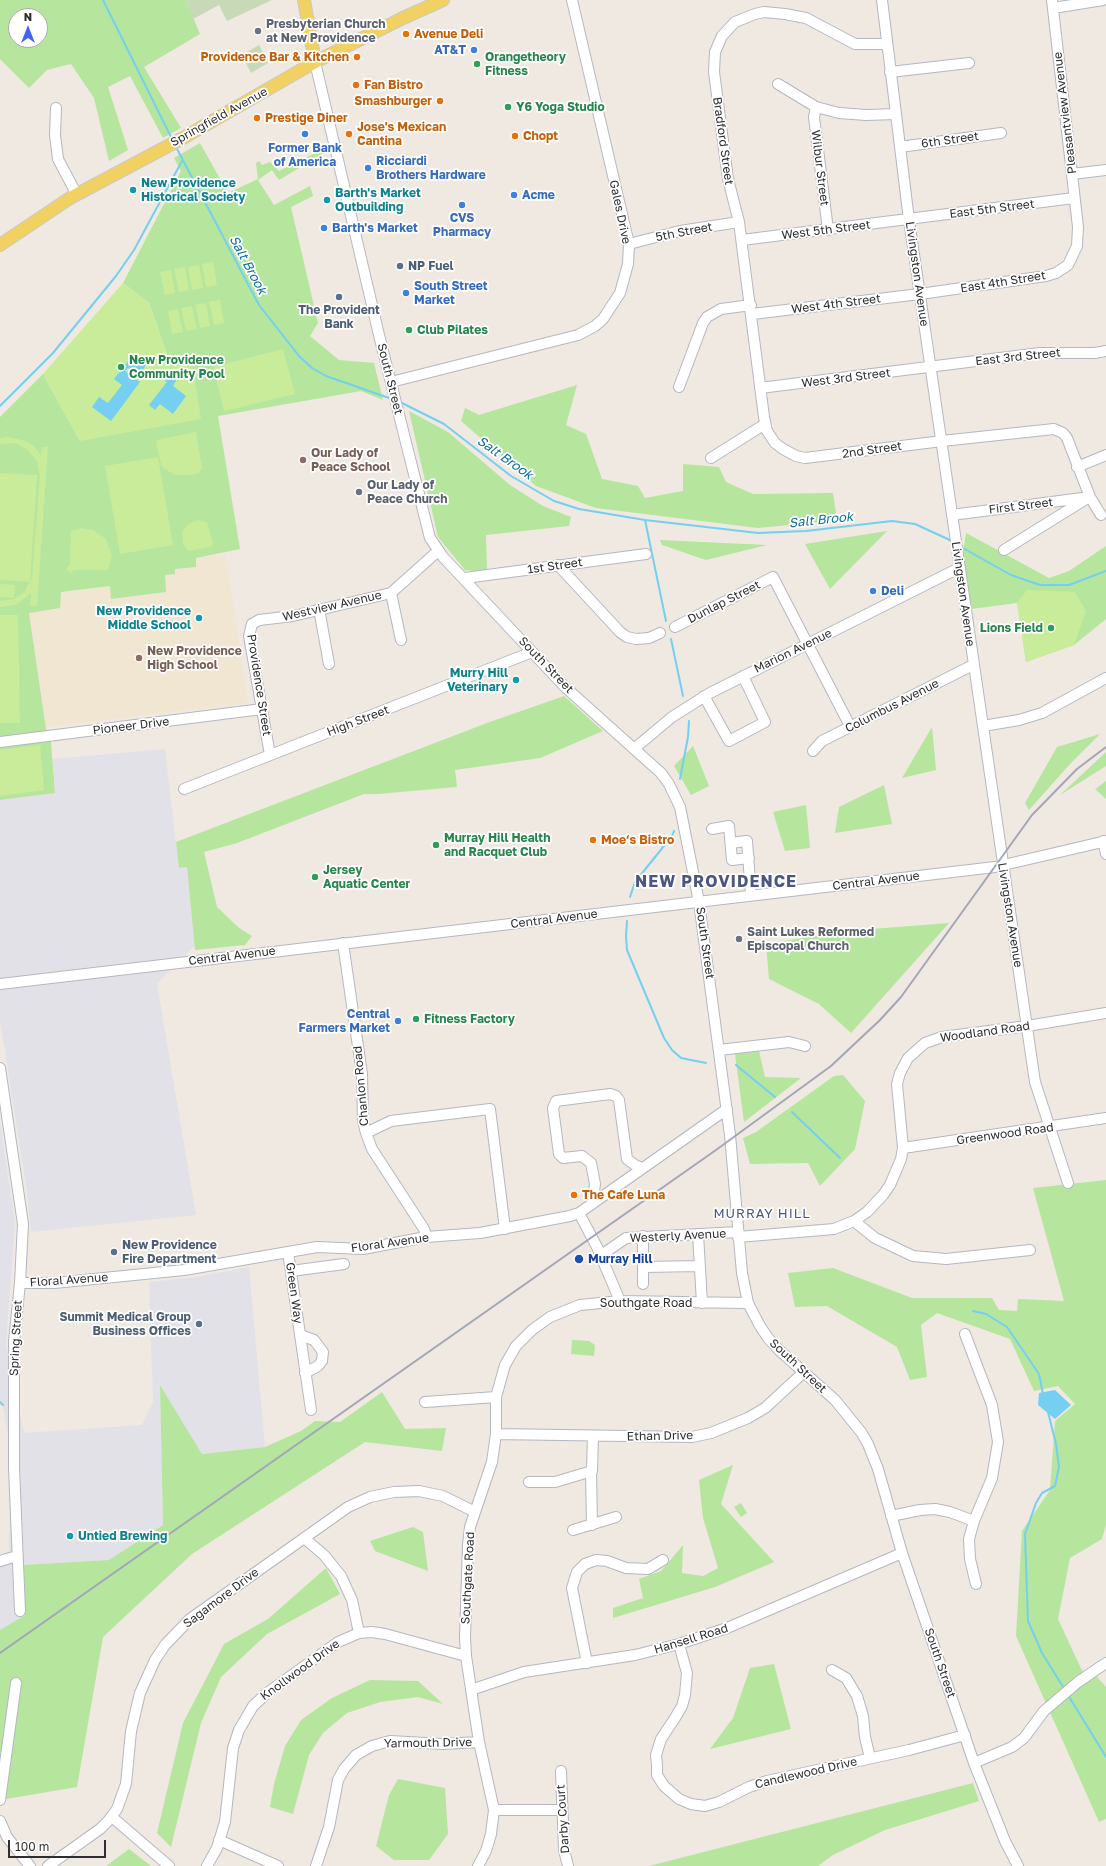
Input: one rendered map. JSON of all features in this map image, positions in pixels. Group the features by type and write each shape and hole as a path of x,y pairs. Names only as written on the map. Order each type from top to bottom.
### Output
{"main road":[{"path":"304,0 316,62"},
{"name":"Springfield Avenue","path":"0,245 77,195 183,138 316,62 403,18 443,0"}],"street":[{"name":"Gales Drive","path":"392,384 562,340 588,330 606,315 620,293 628,264 629,244 572,0"},
{"name":"Livingston Avenue","path":"882,0 909,220 1034,1082 1068,1183"},
{"path":"1052,4 1103,0"},
{"name":"Pleasantview Avenue","path":"1052,4 1078,227"},
{"name":"Bradford Street","path":"765,424 742,240 728,179 714,72 715,52 722,36 735,22 755,14 776,12 814,22 855,44 887,44"},
{"name":"South Street","path":"316,62 397,407 430,538 438,551 465,578 565,687 635,748 661,773 669,784 680,807 699,902 727,1109 742,1273 748,1303 768,1338 836,1400 861,1432 878,1469 902,1553 974,1763 1005,1841 1018,1866"},
{"path":"890,72 969,63"},
{"path":"778,84 816,106 839,113 853,115 896,114"},
{"name":"Wilbur Street","path":"816,106 814,117 828,230"},
{"path":"56,108 55,135 58,159 77,195"},
{"name":"6th Street","path":"900,147 1001,133"},
{"path":"1072,174 1106,170"},
{"name":"East 5th Street","path":"909,220 1074,198"},
{"name":"West 5th Street","path":"742,240 909,220"},
{"name":"5th Street","path":"629,244 680,231 739,222"},
{"name":"East 4th Street","path":"920,294 1056,274 1068,265 1074,253 1077,246 1078,227"},
{"name":"West 4th Street","path":"679,387 703,323 707,317 721,309 751,309 920,294"},
{"name":"East 3rd Street","path":"931,367 1040,353 1095,353 1106,351"},
{"name":"West 3rd Street","path":"760,388 931,367"},
{"path":"711,458 765,424"},
{"name":"2nd Street","path":"765,424 770,435 783,449 796,456 805,458 1048,428 1058,430 1067,438 1077,467"},
{"path":"1101,515 1090,497 1077,467 1106,455"},
{"path":"1004,550 1090,497"},
{"name":"First Street","path":"952,515 1090,497"},
{"name":"Westview Avenue","path":"259,620 293,616 391,593 438,551"},
{"name":"1st Street","path":"465,578 646,554"},
{"path":"558,565 620,632 627,637 636,640 649,638 660,633"},
{"name":"Marion Avenue","path":"635,748 672,716 704,696 959,568"},
{"name":"Dunlap Street","path":"675,627 773,577 808,644"},
{"path":"391,593 401,640"},
{"path":"319,609 329,664"},
{"name":"Providence Street","path":"259,620 252,624 249,632 270,755"},
{"path":"808,644 850,726"},
{"name":"High Street","path":"184,789 532,652"},
{"name":"Columbus Avenue","path":"813,751 822,741 973,665"},
{"path":"704,696 729,741 765,722 743,676"},
{"path":"982,726 1019,720 1042,713 1106,678"},
{"name":"Pioneer Drive","path":"0,742 262,709"},
{"path":"712,829 729,826 732,860 749,858"},
{"path":"730,843 746,841 749,858 751,896"},
{"path":"1105,841 1106,854"},
{"name":"Central Avenue","path":"0,984 1002,865 1105,841"},
{"name":"Chanlon Road","path":"343,943 362,1074 363,1121 366,1133 372,1149 424,1229 426,1237"},
{"name":"Woodland Road","path":"738,1235 834,1229 854,1221 868,1212 883,1195 896,1171 903,1148 897,1084 902,1068 912,1053 926,1043 942,1037 1027,1026 1106,1013"},
{"path":"719,1050 789,1042 805,1046"},
{"name":"Spring Street","path":"0,1068 22,1210 20,1283 14,1341 14,1468 20,1611"},
{"path":"592,1204 596,1184 593,1168 588,1160 578,1156 563,1158 559,1154 553,1108 556,1101 610,1094 616,1096 619,1100 627,1159 622,1182"},
{"path":"366,1133 391,1121 490,1109 505,1229"},
{"name":"Floral Avenue","path":"20,1283 54,1282 184,1270 317,1247 341,1250 363,1249 426,1237 457,1236 505,1229 579,1213 727,1109"},
{"name":"Greenwood Road","path":"903,1148 1050,1128 1106,1118"},
{"path":"627,1159 634,1166 642,1168"},
{"path":"596,1184 607,1192"},
{"path":"579,1213 620,1301"},
{"path":"854,1221 874,1238 913,1256 930,1258 963,1258 1030,1250"},
{"path":"698,1234 702,1303"},
{"name":"Westerly Avenue","path":"600,1256 622,1239 643,1236 698,1234 738,1235"},
{"path":"643,1236 643,1284"},
{"name":"Green Way","path":"288,1252 310,1410"},
{"path":"291,1271 344,1264"},
{"path":"643,1267 700,1266"},
{"name":"Southgate Road","path":"478,1866 486,1851 491,1834 494,1810 479,1742 466,1656 465,1637 468,1545 470,1527 492,1462 496,1434 496,1397 501,1376 511,1354 524,1338 540,1323 560,1312 580,1305 620,1301 748,1303"},
{"path":"965,1334 992,1405 998,1442 992,1478 974,1521 969,1549 976,1584"},
{"name":"Green Way","path":"300,1335 314,1340 322,1352 323,1357 318,1366 305,1373"},
{"name":"Ethan Drive","path":"496,1434 674,1438 692,1437 711,1433 730,1426 765,1408 804,1372"},
{"path":"425,1402 496,1397"},
{"path":"592,1525 591,1472 593,1436"},
{"path":"528,1482 555,1482 591,1472"},
{"name":"Sagamore Drive","path":"48,1866 100,1828 112,1817 121,1801 126,1784 131,1731 140,1693 152,1666 165,1645 190,1619 359,1501 394,1492 419,1491 443,1496 475,1512"},
{"path":"891,1516 920,1510 935,1509 950,1512 974,1521"},
{"path":"573,1530 616,1517"},
{"path":"304,1538 324,1555 340,1576 352,1600 359,1633"},
{"name":"Hansell Road","path":"471,1690 524,1672 635,1655 679,1644 727,1628 902,1553"},
{"path":"0,1561 17,1556"},
{"path":"588,1663 572,1588 577,1572 585,1564 596,1560 607,1561 626,1568 648,1569 663,1560"},
{"name":"Knollwood Drive","path":"206,1866 219,1840 227,1808 233,1748 239,1730 248,1713 260,1699 273,1688 338,1642 359,1633 372,1632 385,1634 466,1656"},
{"name":"Candlewood Drive","path":"679,1644 687,1673 685,1695 682,1706 676,1718 660,1739 656,1755 657,1775 664,1786 679,1799 691,1804 705,1806 719,1802 749,1787 767,1781 965,1735"},
{"path":"974,1763 1012,1747 1024,1738 1044,1711 1078,1682 1106,1663"},
{"path":"832,1670 846,1678 857,1696 863,1716 865,1737 870,1758"},
{"path":"0,1800 16,1683"},
{"name":"Yarmouth Drive","path":"316,1866 329,1827 338,1780 347,1764 356,1755 372,1746 390,1741 443,1744 479,1742"},
{"name":"Darby Court","path":"560,1771 564,1850 568,1866"},
{"path":"494,1810 561,1810"},
{"path":"112,1817 169,1866"},
{"path":"0,1821 7,1837 30,1866"},
{"path":"219,1840 278,1866"}],"shaded area":[{"name":"New Providence High School","path":"226,555 248,703 46,727 29,612 60,608 61,593 110,586 112,599 166,592 164,575 175,569 196,567 195,558"},
{"path":"165,749 179,868 187,867 195,945 157,984 196,1215 31,1232 27,1191 0,1021 0,800 55,793 53,759"},
{"path":"0,1122 15,1223 6,1344 24,1433 142,1425 153,1402 149,1282 196,1277 249,1267 265,1447 202,1454 160,1386 163,1525 110,1560 23,1565 25,1615 0,1630 0,1555 9,1552 10,1447 3,1406 0,1402"}],"green space":[{"path":"0,0 186,0 200,34 144,67 181,128 163,138 130,76 108,87 128,150 109,161 94,98 71,64 47,70 29,88 0,59"},
{"path":"186,0 272,0 227,21 219,5 193,19"},
{"path":"259,45 268,63 251,73 245,61 245,53"},
{"path":"200,143 228,193 258,179 256,163 259,161 262,165 270,162 279,171 327,147 326,152 279,180 272,170 258,180 274,205 310,186 313,196 291,207 318,323 310,336 339,360 374,363 383,400 361,391 218,416 240,549 196,558 196,567 175,569 175,574 165,575 166,592 111,599 110,586 61,592 60,608 29,613 46,729 51,742 55,793 0,800 0,417 43,374 80,441 169,360 149,303 123,283 181,171 174,158"},
{"path":"213,262 217,285 206,287 202,264"},
{"path":"199,265 203,288 192,290 188,267"},
{"path":"185,267 189,290 179,292 174,269"},
{"path":"171,270 175,293 165,295 160,272"},
{"name":"New Providence Community Pool","path":"123,283 149,303 169,360 191,355 201,419 80,441 43,374"},
{"path":"220,300 224,323 214,325 209,302"},
{"path":"206,303 210,326 200,328 195,305"},
{"path":"192,306 197,329 186,331 181,308"},
{"path":"178,309 183,332 172,334 168,311"},
{"path":"283,349 295,394 224,411 213,367"},
{"path":"577,385 566,425 586,434 602,479 638,486 645,498 683,491 683,464 719,467 726,482 753,494 833,493 836,513 831,521 758,528 596,508 536,486 461,421 465,408 479,415"},
{"path":"409,411 448,432 510,485 543,506 571,517 569,526 486,535 487,569 475,571 465,570 438,537"},
{"path":"196,432 202,468 199,473 193,475 175,475 162,467 156,444 157,440"},
{"path":"8,437 26,441 34,446 41,455 42,447 48,447 37,606 30,606 31,593 16,605 0,607 0,601 14,599 24,592 32,578 40,476 37,461 28,450 15,443 0,444 0,438"},
{"path":"158,457 173,545 120,554 105,466"},
{"path":"0,473 37,475 30,582 0,580"},
{"path":"198,520 207,522 213,543 211,547 188,551 183,544 182,532 188,524"},
{"path":"81,528 93,530 106,539 112,555 108,570 74,570 71,573 67,570 67,567 70,565 71,531"},
{"path":"887,531 830,589 805,544"},
{"path":"966,533 1049,578 1069,571 1106,546 1106,619 1074,645 1026,662 1017,603 971,609 963,553"},
{"path":"660,540 767,545 706,560 662,545"},
{"path":"0,584 15,585 14,598 0,597"},
{"name":"Lions Field","path":"1027,590 1075,592 1086,611 1074,645 1026,662 1017,603"},
{"path":"0,615 18,615 20,723 0,723"},
{"path":"564,696 603,731 540,758 455,770 457,787 364,794 237,843 204,852 217,907 239,928 252,936 245,945 195,950 187,867 179,868 176,842 487,723"},
{"path":"932,727 936,770 902,778"},
{"path":"1100,734 1071,763 1029,810 1025,803 1057,747"},
{"path":"40,745 44,790 0,796 0,750"},
{"path":"693,746 709,786 691,795 674,766"},
{"path":"1106,752 1106,766 1060,795"},
{"path":"1106,781 1106,799 1095,789"},
{"path":"884,785 892,824 835,833 839,807"},
{"path":"806,805 810,848 785,851 773,812"},
{"path":"949,923 851,1033 819,1004 769,979 766,944 846,931"},
{"path":"759,1051 765,1077 801,1078 744,1122 735,1054"},
{"path":"843,1075 865,1101 855,1149 820,1186 808,1163 750,1164 743,1138 756,1132 834,1076"},
{"path":"1106,1180 1106,1524 1102,1539 1070,1558 1058,1619 1085,1677 1093,1672 1106,1687 1106,1819 1099,1822 1016,1636 1022,1531 1050,1490 1055,1421 1075,1404 1058,1386 1034,1391 1010,1339 937,1313 921,1325 927,1377 910,1380 897,1347 827,1306 795,1307 788,1273 833,1268 912,1298 992,1298 999,1310 1017,1311 1018,1299 1064,1301 1033,1188"},
{"path":"572,1340 589,1341 595,1345 594,1356 571,1354"},
{"path":"160,1385 202,1454 265,1447 301,1431 315,1421 340,1422 382,1392 405,1429 446,1428 442,1451 365,1442 192,1554 103,1637 77,1787 0,1800 0,1630 25,1615 23,1565 109,1560 163,1525"},
{"path":"733,1465 721,1504 774,1562 715,1587 613,1618 613,1608 643,1598 639,1579 661,1571 683,1545 682,1573 703,1576 718,1568 703,1518 699,1480"},
{"path":"741,1503 747,1513 741,1517 734,1507"},
{"path":"413,1527 423,1532 428,1571 375,1551 370,1541"},
{"path":"326,1568 340,1594 267,1634 221,1677 201,1723 171,1847 157,1833 183,1723 224,1644 268,1619"},
{"path":"774,1664 791,1729 710,1749 733,1718 750,1668"},
{"path":"370,1680 418,1681 443,1704 418,1697 380,1702 347,1713 323,1733 309,1755 293,1814 270,1807 274,1784 285,1746 301,1720 332,1698"},
{"path":"398,1779 445,1788 448,1834 429,1860 394,1860 376,1846 389,1795"},
{"path":"973,1783 979,1801 885,1830 833,1855 818,1866 649,1866"},
{"path":"129,1849 151,1866 106,1866"}],"water":[{"path":"139,356 146,361 146,365 141,372 135,373 128,368 125,371 140,382 111,421 92,407 99,397 108,403 122,385 114,379 131,358"},
{"path":"170,370 179,376 173,386 186,396 173,414 160,404 155,410 149,405 167,382 163,379"},
{"path":"1055,1390 1071,1405 1055,1419 1038,1405 1039,1393"}],"waterway":[{"name":"Salt Brook","path":"103,0 172,139"},
{"name":"Salt Brook","path":"176,147 259,305 299,356 312,368 326,376 392,399"},
{"path":"0,406 53,353 116,276 134,250 182,161"},
{"name":"Salt Brook","path":"400,402 444,424 511,476 554,501 579,509 645,520 758,533 806,531 892,521 915,524 952,541"},
{"path":"645,520 666,621"},
{"name":"Salt Brook","path":"961,547 1011,575 1040,585 1069,585 1106,571"},
{"path":"671,639 683,696"},
{"path":"680,779 688,737 689,721"},
{"path":"630,897 635,882 672,836 674,831"},
{"path":"627,921 627,950 664,1038 672,1050 681,1058 706,1063"},
{"path":"736,1065 775,1097"},
{"path":"792,1112 840,1158"},
{"path":"973,1311 986,1314 1007,1327 1039,1374 1043,1394"},
{"path":"0,1402 3,1405"},
{"path":"1048,1412 1056,1444 1059,1467 1055,1486 1042,1493 1036,1503 1025,1534 1028,1621 1042,1653 1065,1690"},
{"path":"1068,1695 1106,1757"}],"railway":[{"path":"0,1653 716,1150 831,1066 880,1020 901,997 1032,815 1077,769 1106,747"}],"place":[{"name":"Presbyterian Church at New Providence","path":"258,31"},
{"name":"Avenue Deli","path":"406,34"},
{"name":"AT&T","path":"474,50"},
{"name":"Providence Bar & Kitchen","path":"357,57"},
{"name":"Orangetheory Fitness","path":"477,64"},
{"name":"Fan Bistro","path":"356,85"},
{"name":"Smashburger","path":"440,101"},
{"name":"Y6 Yoga Studio","path":"508,107"},
{"name":"Prestige Diner","path":"257,118"},
{"name":"Former Bank of America","path":"305,134"},
{"name":"Jose's Mexican Cantina","path":"349,134"},
{"name":"Chopt","path":"515,136"},
{"name":"Ricciardi Brothers Hardware","path":"368,168"},
{"name":"New Providence Historical Society","path":"133,190"},
{"name":"Acme","path":"514,195"},
{"name":"Barth's Market Outbuilding","path":"327,200"},
{"name":"CVS Pharmacy","path":"462,205"},
{"name":"Barth's Market","path":"324,228"},
{"name":"NP Fuel","path":"400,266"},
{"name":"South Street Market","path":"406,293"},
{"name":"The Provident Bank","path":"339,297"},
{"name":"Club Pilates","path":"409,330"},
{"name":"New Providence Community Pool","path":"121,367"},
{"name":"Our Lady of Peace School","path":"303,460"},
{"name":"Our Lady of Peace Church","path":"359,492"},
{"name":"Deli","path":"873,591"},
{"name":"New Providence Middle School","path":"199,618"},
{"name":"Lions Field","path":"1051,628"},
{"name":"New Providence High School","path":"139,658"},
{"name":"Murry Hill Veterinary","path":"516,680"},
{"name":"Moe‘s Bistro","path":"593,840"},
{"name":"Murray Hill Health and Racquet Club","path":"436,845"},
{"name":"Jersey Aquatic Center","path":"315,877"},
{"name":"Saint Lukes Reformed Episcopal Church","path":"739,939"},
{"name":"Fitness Factory","path":"416,1019"},
{"name":"Central Farmers Market","path":"398,1021"},
{"name":"The Cafe Luna","path":"574,1195"},
{"name":"New Providence Fire Department","path":"114,1252"},
{"name":"Murray Hill","path":"579,1259"},
{"name":"Summit Medical Group Business Offices","path":"199,1324"},
{"name":"Untied Brewing","path":"70,1536"}],"district":[{"name":"NEW PROVIDENCE","path":"716,882"},
{"name":"MURRAY HILL","path":"762,1214"}]}
